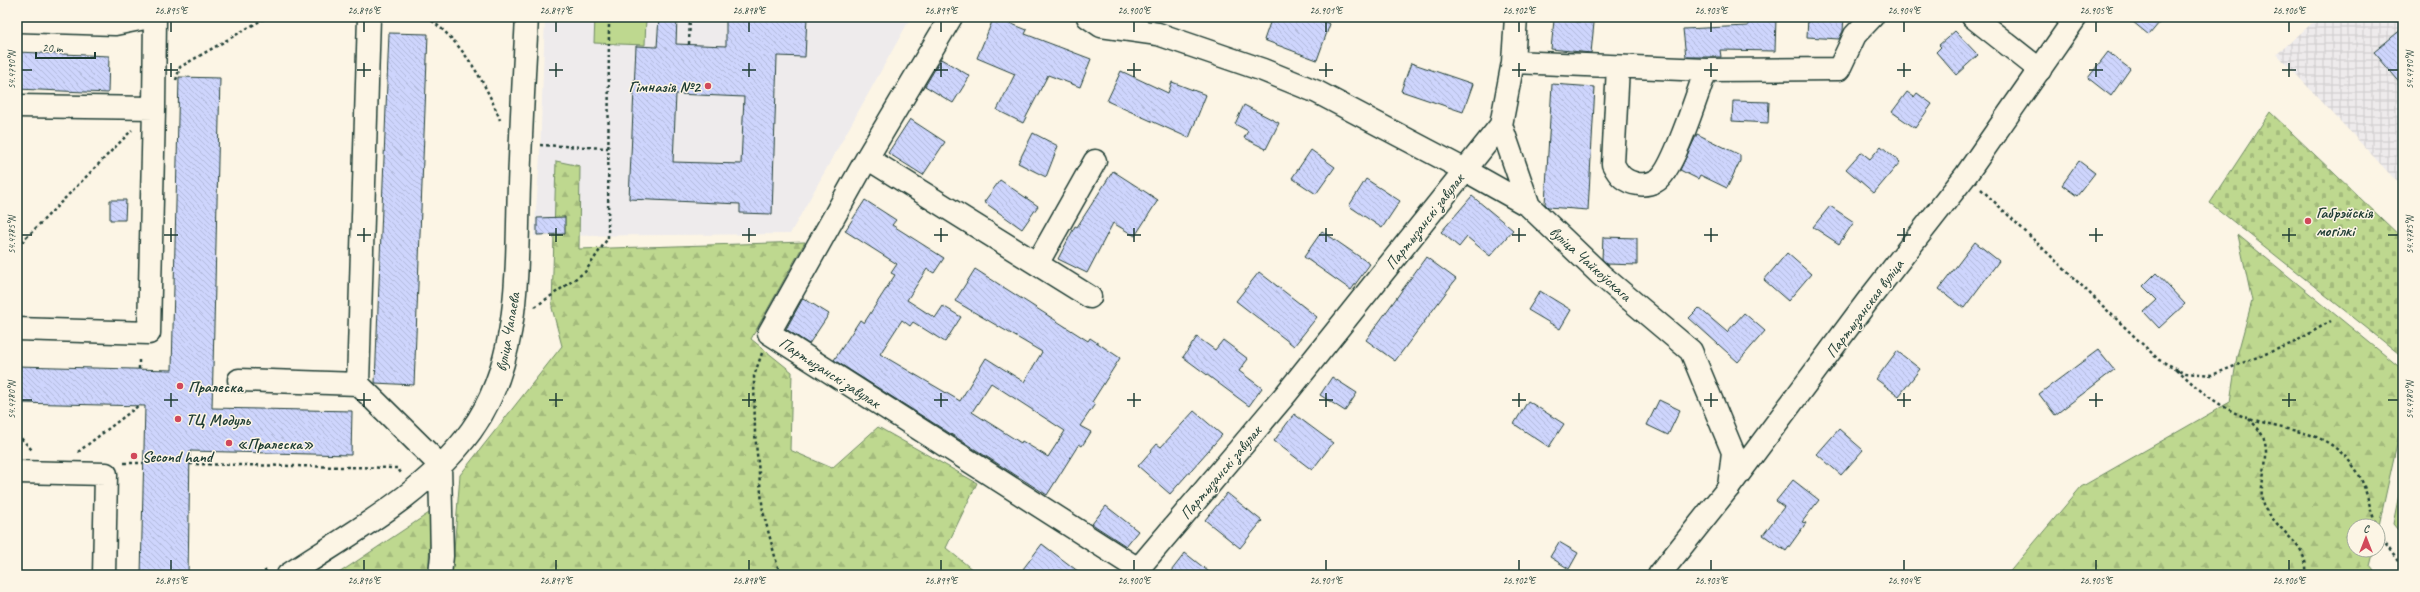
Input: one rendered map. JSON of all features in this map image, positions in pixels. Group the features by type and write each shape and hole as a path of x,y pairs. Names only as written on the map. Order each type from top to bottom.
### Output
{"street":[{"path":"20,21 114,24 150,17"},
{"path":"17,329 149,333 155,17"},
{"path":"358,384 369,17"},
{"name":"вуліца Чапаева","path":"288,575 395,504 440,466 471,430 485,410 504,362 512,323 515,295 527,17"},
{"name":"Партызанскі завулак","path":"951,17 867,158 769,333 1136,572 1286,394 1465,170 1317,92 1263,70 1158,34 1071,17"},
{"path":"1465,170 1501,125 1513,62 1516,17"},
{"path":"1513,62 1706,70 1839,69 1855,34 1872,17"},
{"path":"1973,17 2040,70"},
{"name":"Партызанская вуліца","path":"1659,575 1729,487 1866,303 1966,175 2076,17"},
{"path":"1618,67 1613,164 1619,175 1630,183 1644,185 1657,181 1664,173 1680,141 1706,70"},
{"path":"17,106 154,108"},
{"path":"1501,125 1529,206"},
{"path":"867,158 1090,297"},
{"path":"1037,264 1094,161"},
{"name":"вуліца Чайкоўскага","path":"1465,170 1529,206 1602,275 1691,351 1734,452 1729,487"},
{"path":"239,380 358,384 440,466 442,556 440,575"},
{"path":"17,472 106,474 104,575"}],"path":[{"path":"176,82 180,67 267,17"},
{"path":"427,17 439,26 470,61 492,101 501,122"},
{"path":"512,323 585,272 608,238 609,17"},
{"path":"689,44 690,17"},
{"path":"22,242 154,108"},
{"path":"534,145 608,148"},
{"path":"1966,175 2132,332 2159,360 2186,373 2212,375 2293,342 2331,321"},
{"path":"769,333 754,376 755,434 763,512 780,575"},
{"path":"139,360 139,369"},
{"path":"2175,368 2217,404 2247,417 2312,434 2340,451 2355,468 2375,518"},
{"path":"75,454 138,406"},
{"path":"2247,417 2261,433 2266,454 2263,506 2278,527 2296,542 2307,565 2306,575"},
{"path":"17,434 35,453"},
{"path":"190,464 397,468 407,479"},
{"path":"2386,545 2403,568"}],"shaded area":[{"name":"Гімназія №2","path":"545,17 911,17 790,234 534,236 540,155"},
{"path":"2319,17 2403,17 2403,188 2277,54"}],"green space":[{"path":"595,17 646,17 645,45 594,43"},
{"name":"Габрэйскія могілкі","path":"2270,112 2403,239 2403,357 2210,203"},
{"path":"556,161 580,166 579,249 805,242 751,339 792,372 790,450 832,468 878,427 977,483 946,548 979,575 452,575 460,475 562,346 552,308"},
{"path":"2238,235 2403,370 2403,416 2381,518 2346,518 2346,558 2372,558 2370,566 2377,575 2007,575 2081,487 2230,402 2237,356 2252,301"},
{"path":"2403,475 2403,536 2393,524"},
{"path":"432,511 428,575 336,575"}],"building":[{"name":"Гімназія №2","path":"659,17 677,17 676,44 726,46 726,17 807,17 805,57 777,56 772,214 740,213 740,204 629,199 636,46 657,47","holes":["676,94 744,97 741,164 673,162"]},
{"path":"994,17 1027,30 1025,34 1091,59 1080,87 1048,75 1023,123 997,110 1015,74 977,58"},
{"path":"1272,17 1311,17 1330,24 1317,60 1264,40"},
{"path":"1748,17 1776,17 1775,51 1720,50 1721,57 1686,57 1683,29 1748,26"},
{"path":"1808,17 1844,17 1843,31 1839,39 1807,37"},
{"path":"2127,17 2164,17 2149,35"},
{"path":"1554,20 1594,23 1591,53 1551,49"},
{"path":"2403,28 2403,86 2374,52"},
{"path":"1955,31 1978,55 1956,75 1936,52 1941,47 1939,45"},
{"path":"389,33 428,34 414,385 375,383"},
{"path":"17,52 109,56 108,93 17,89"},
{"path":"2108,52 2130,69 2111,96 2088,78"},
{"path":"941,59 970,76 953,103 925,86"},
{"path":"1411,63 1473,84 1463,112 1401,91"},
{"path":"1121,71 1168,93 1172,82 1206,95 1189,138 1107,101"},
{"path":"179,77 220,78 212,408 352,411 351,455 190,451 188,575 141,575 145,406 17,403 17,366 172,370"},
{"path":"1552,84 1595,87 1588,210 1548,207 1545,204"},
{"path":"1907,92 1914,97 1917,93 1932,104 1915,128 1892,112"},
{"path":"1733,101 1769,102 1768,123 1732,121"},
{"path":"1244,105 1279,123 1266,149 1244,138 1248,131 1235,124"},
{"path":"910,119 945,142 923,175 888,153"},
{"path":"1033,133 1058,146 1046,177 1018,163"},
{"path":"1697,134 1740,155 1740,161 1727,188 1700,175 1698,179 1680,170"},
{"path":"1881,146 1900,162 1874,193 1846,169 1861,152 1870,159"},
{"path":"1311,150 1335,167 1316,194 1292,178"},
{"path":"2079,161 2095,173 2077,196 2062,185"},
{"path":"1113,171 1158,200 1135,236 1113,223 1087,273 1058,259 1075,226 1077,227"},
{"path":"1366,179 1400,201 1382,228 1349,206"},
{"path":"1000,180 1038,206 1022,229 984,202"},
{"path":"1472,196 1513,230 1490,256 1467,237 1459,247 1441,232"},
{"path":"110,200 126,200 125,220 110,220"},
{"path":"865,200 896,220 892,225 944,258 934,273 927,269 907,300 935,318 943,306 961,317 945,342 913,322 910,326 902,320 880,354 960,401 986,358 1024,382 1042,352 955,301 975,269 1088,341 1090,338 1120,358 1092,402 1095,404 1080,426 1091,432 1082,446 1079,444 1047,495 834,360 860,320 864,323 895,275 891,273 897,264 845,231","holes":["991,383 1065,431 1048,457 1022,441 1021,443 972,412"]},
{"path":"1830,206 1854,222 1839,244 1813,227"},
{"path":"565,217 565,234 537,235 537,218"},
{"path":"1322,231 1370,264 1351,290 1304,257"},
{"path":"1603,237 1637,238 1637,265 1607,264 1602,259"},
{"path":"1975,242 1999,261 1964,308 1939,289"},
{"path":"1787,253 1811,274 1788,301 1764,280"},
{"path":"1426,257 1456,279 1395,361 1366,340"},
{"path":"1259,272 1317,317 1294,346 1236,301"},
{"path":"2156,273 2185,304 2159,328 2144,312 2157,300 2143,286"},
{"path":"1540,291 1571,310 1560,329 1528,310"},
{"path":"803,298 829,314 809,344 786,329"},
{"path":"1699,308 1727,332 1744,313 1765,331 1738,362 1689,318"},
{"path":"1197,337 1215,350 1223,340 1248,359 1239,371 1262,388 1249,406 1183,357"},
{"path":"2098,350 2114,370 2055,415 2039,394"},
{"path":"1897,351 1920,369 1899,396 1876,379"},
{"path":"1332,377 1357,393 1345,411 1320,395"},
{"path":"1659,400 1680,410 1668,435 1647,425"},
{"path":"1528,401 1564,424 1549,447 1514,424"},
{"path":"1194,411 1222,435 1170,494 1138,466 1157,444 1161,447"},
{"path":"1294,414 1333,443 1312,470 1274,441"},
{"path":"1839,429 1863,450 1841,475 1817,454"},
{"path":"1793,480 1819,500 1802,522 1806,523 1786,551 1763,535 1784,507 1776,501"},
{"path":"1227,493 1262,521 1240,548 1205,520"},
{"path":"1106,506 1138,531 1126,546 1092,524"},
{"path":"1559,542 1578,553 1569,569 1550,557"},
{"path":"1042,544 1083,575 1032,575 1023,569"},
{"path":"1185,553 1213,575 1168,575"}],"place":[{"name":"Гімназія №2","path":"708,86"},
{"name":"Габрэйскія могілкі","path":"2308,221"},
{"name":"Пралеска","path":"180,386"},
{"name":"ТЦ Модуль","path":"178,419"},
{"name":"«Пралеска»","path":"229,443"},
{"name":"Second hand","path":"134,456"}]}
